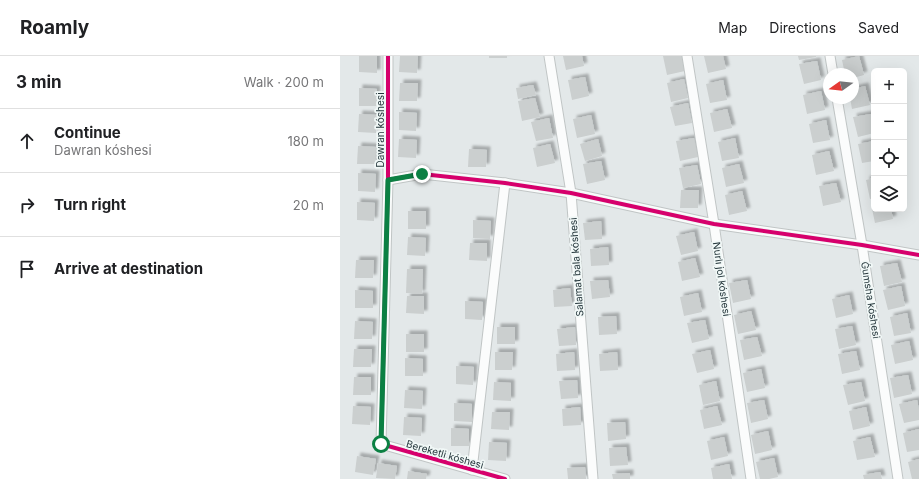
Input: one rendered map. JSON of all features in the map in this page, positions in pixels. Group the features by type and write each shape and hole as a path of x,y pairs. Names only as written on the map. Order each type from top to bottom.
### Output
{"street":[{"name":"Dawran kóshesi","path":"381,444 388,180 388,56"},
{"name":"Salamat bala kóshesi","path":"549,56 571,193 593,479"},
{"name":"Nurlı jol kóshesi","path":"688,56 751,479"},
{"path":"830,56 832,68"},
{"name":"Ǵumsha kóshesi","path":"838,104 862,245 898,479"},
{"path":"388,180 422,174 504,183 571,193 714,224 862,245 919,255"},
{"path":"472,470 504,183"},
{"name":"Bereketli kóshesi","path":"381,444 505,479"}],"building":[{"path":"359,56 377,56 377,73 359,72"},
{"path":"400,56 418,56 417,73 399,72"},
{"path":"489,56 507,56 507,58 489,58"},
{"path":"563,56 582,56 584,66 566,70"},
{"path":"663,56 682,56 685,71 667,75"},
{"path":"704,56 723,56 726,69 708,73"},
{"path":"798,56 816,56 816,57 799,60"},
{"path":"859,56 864,75 859,76 859,68 844,68 842,60"},
{"path":"817,61 821,80 804,84 799,64"},
{"path":"585,77 589,96 572,100 568,80"},
{"path":"684,79 688,98 671,102 667,83"},
{"path":"723,80 727,100 710,103 706,84"},
{"path":"400,83 418,83 417,101 399,101"},
{"path":"533,85 536,95 518,99 516,88"},
{"path":"865,86 870,105 852,109 851,104 859,104 859,88"},
{"path":"359,88 377,89 376,106 359,106"},
{"path":"821,91 825,110 807,114 803,95"},
{"path":"535,98 540,117 522,121 518,101"},
{"path":"688,103 692,123 675,126 670,107"},
{"path":"727,109 732,128 714,132 710,113"},
{"path":"399,112 417,113 416,131 399,130"},
{"path":"359,114 377,115 376,133 358,132"},
{"path":"871,114 871,134 858,137 853,117"},
{"path":"591,115 595,134 577,138 573,119"},
{"path":"549,118 553,138 536,141 531,122"},
{"path":"826,120 830,140 813,143 809,124"},
{"path":"694,138 698,157 680,161 676,141"},
{"path":"735,138 739,158 722,161 718,142"},
{"path":"399,139 417,140 416,158 398,157"},
{"path":"598,139 602,156 585,161 580,144"},
{"path":"871,142 871,162 862,163 858,144"},
{"path":"550,144 555,163 537,167 533,148"},
{"path":"358,146 376,147 375,164 357,164"},
{"path":"469,149 487,150 486,167 468,167"},
{"path":"829,151 834,171 816,175 812,155"},
{"path":"601,161 605,180 587,184 583,164"},
{"path":"739,164 744,183 726,187 722,168"},
{"path":"697,165 701,184 683,188 679,168"},
{"path":"358,173 376,174 375,192 358,191"},
{"path":"871,179 870,199 866,180"},
{"path":"836,183 841,202 823,206 819,186"},
{"path":"681,190 699,190 698,208 680,208"},
{"path":"742,191 747,211 729,215 725,195"},
{"path":"357,202 375,203 374,221 357,220"},
{"path":"408,211 426,211 426,229 408,229"},
{"path":"873,212 892,212 893,219 875,223"},
{"path":"473,220 491,221 490,239 473,238"},
{"path":"601,221 602,239 585,240 583,223"},
{"path":"694,232 698,251 681,255 676,236"},
{"path":"408,237 426,238 425,256 407,255"},
{"path":"470,243 487,243 487,261 469,260"},
{"path":"608,247 609,265 591,266 590,249"},
{"path":"695,258 700,277 682,281 678,262"},
{"path":"356,260 374,260 373,278 355,278"},
{"path":"897,263 902,282 884,286 880,266"},
{"path":"407,269 423,269 422,294 406,293"},
{"path":"608,280 610,297 592,299 590,281"},
{"path":"747,280 751,299 733,303 729,283"},
{"path":"901,286 905,306 888,310 883,290"},
{"path":"570,288 572,306 554,307 553,290"},
{"path":"355,290 373,291 373,308 355,308"},
{"path":"698,293 702,312 684,316 680,297"},
{"path":"849,295 853,314 836,318 832,299"},
{"path":"407,296 424,296 424,314 406,313"},
{"path":"465,301 483,302 482,320 465,319"},
{"path":"751,311 756,330 738,334 734,315"},
{"path":"907,313 911,333 894,336 890,317"},
{"path":"616,316 617,334 599,335 598,317"},
{"path":"705,320 709,339 692,343 687,323"},
{"path":"355,321 373,322 372,339 354,339"},
{"path":"852,326 856,345 839,349 835,329"},
{"path":"497,327 515,327 515,344 497,344"},
{"path":"575,327 576,345 559,346 557,329"},
{"path":"406,334 424,334 424,352 406,352"},
{"path":"757,337 762,356 744,360 740,340"},
{"path":"909,341 913,360 895,364 891,345"},
{"path":"354,349 372,349 371,367 353,367"},
{"path":"710,350 714,369 697,373 692,354"},
{"path":"856,351 860,370 842,374 838,354"},
{"path":"495,352 513,352 512,370 495,370"},
{"path":"574,352 575,370 557,371 556,354"},
{"path":"617,352 618,370 600,371 599,354"},
{"path":"405,358 423,359 423,376 405,376"},
{"path":"456,366 474,367 473,385 456,384"},
{"path":"761,369 765,388 747,392 743,373"},
{"path":"908,375 912,394 894,398 890,378"},
{"path":"354,377 371,377 371,395 353,395"},
{"path":"577,380 578,398 561,399 559,381"},
{"path":"716,381 720,401 703,405 699,385"},
{"path":"494,382 511,383 511,401 493,400"},
{"path":"861,382 865,401 848,405 843,385"},
{"path":"405,390 423,391 422,409 404,408"},
{"path":"764,400 768,419 751,423 747,403"},
{"path":"917,400 919,420 904,423 899,404"},
{"path":"454,403 472,404 472,422 454,421"},
{"path":"353,406 371,407 370,425 352,424"},
{"path":"717,406 722,425 704,429 700,410"},
{"path":"580,407 581,425 563,426 562,409"},
{"path":"866,407 870,426 853,430 849,411"},
{"path":"492,412 510,412 509,430 491,429"},
{"path":"404,417 422,418 421,436 403,435"},
{"path":"625,422 626,439 608,441 607,423"},
{"path":"451,428 469,429 469,446 451,446"},
{"path":"919,429 919,450 907,452 903,433"},
{"path":"768,431 772,450 755,454 751,435"},
{"path":"724,437 728,456 711,460 707,441"},
{"path":"870,437 875,457 857,460 853,441"},
{"path":"489,442 507,443 506,461 488,460"},
{"path":"626,447 628,465 610,466 609,448"},
{"path":"357,456 376,459 373,475 355,472"},
{"path":"774,458 778,477 760,479 756,462"},
{"path":"919,459 919,479 912,479 908,462"},
{"path":"378,463 397,466 395,479 376,478"},
{"path":"729,464 732,479 713,479 711,468"},
{"path":"585,467 586,479 568,479 567,468"},
{"path":"408,471 427,474 426,479 407,479"},
{"path":"880,472 882,479 864,479 863,475"},
{"path":"630,473 630,479 613,479 612,474"}],"cycle path":[{"path":"388,56 388,180 381,444 505,479"},
{"path":"388,180 422,174 505,183 571,193 714,224 862,245 919,255"}],"route":[{"path":"381,444 388,180 422,174"}]}
